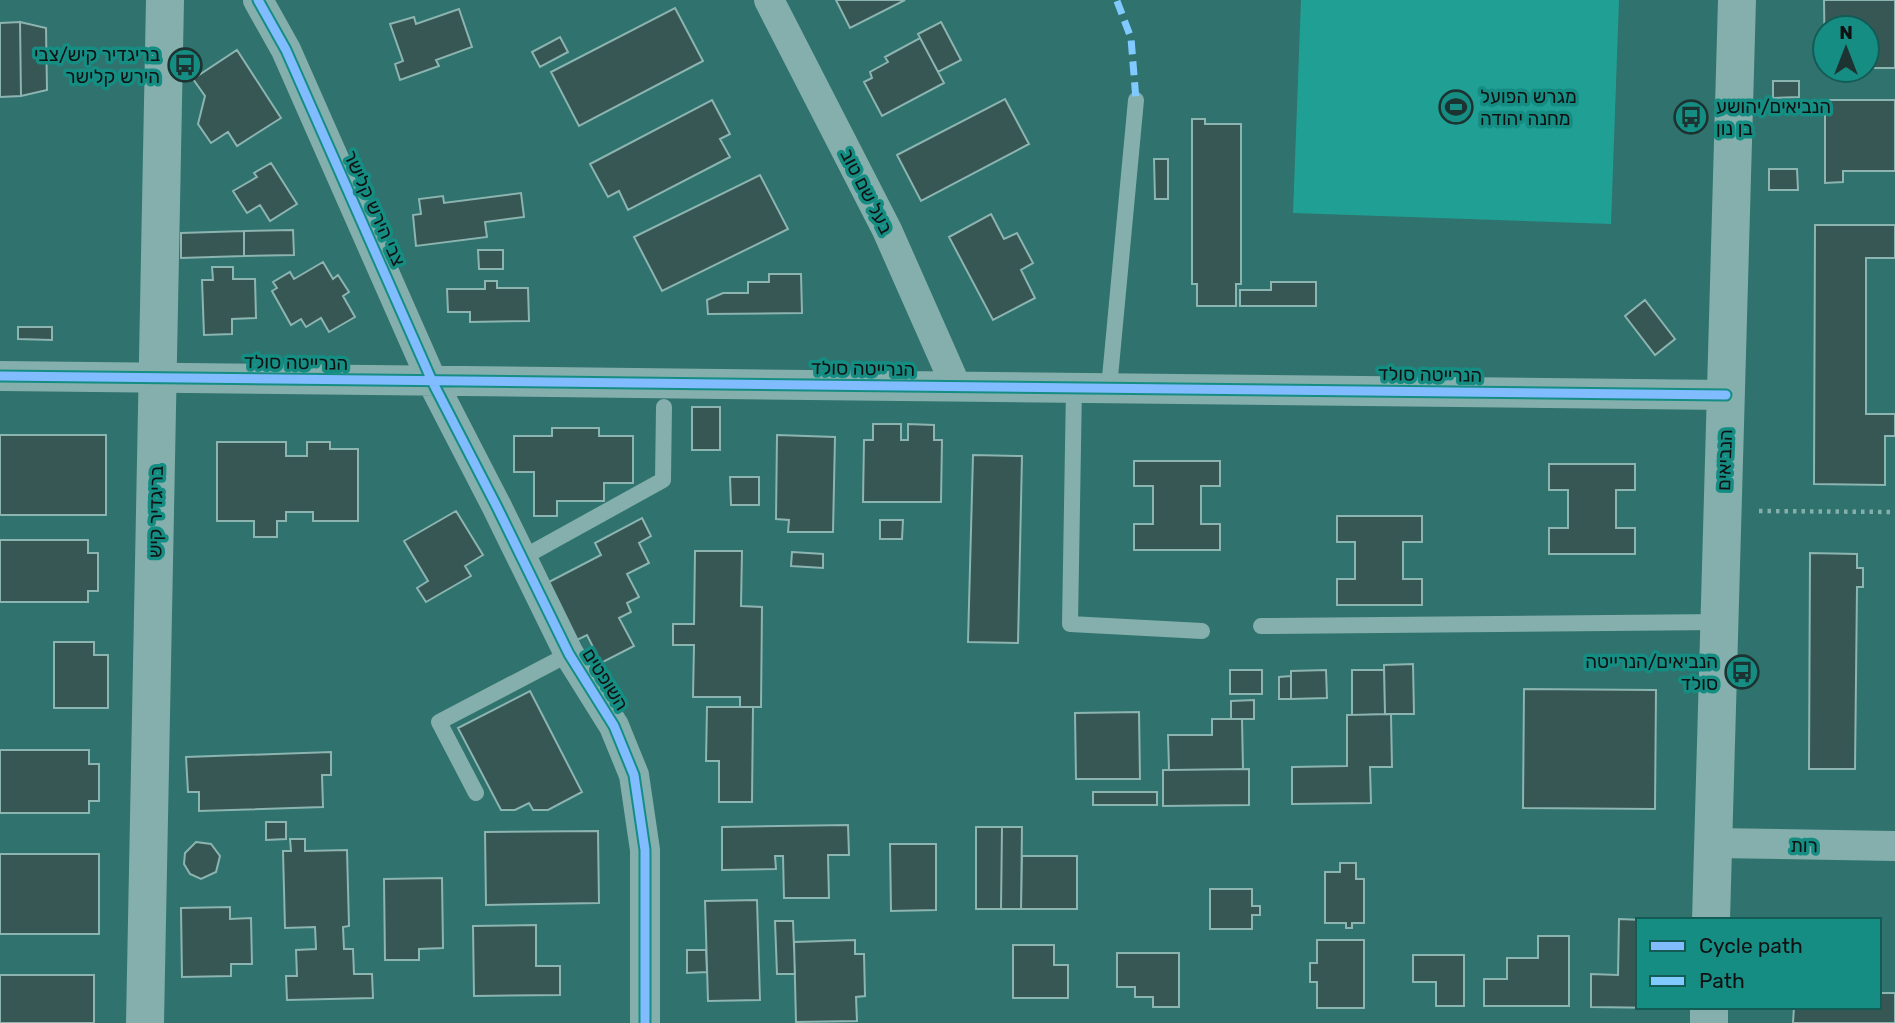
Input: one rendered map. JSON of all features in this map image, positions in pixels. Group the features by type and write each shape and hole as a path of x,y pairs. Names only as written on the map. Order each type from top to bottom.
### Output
{"street":[{"name":"בריגדיר קיש","path":"145,1023 165,0"},
{"name":"צבי הירש קלישר","path":"258,0 286,50 432,381"},
{"name":"בעל שם טוב","path":"769,0 887,230 956,386"},
{"name":"הנביאים","path":"1711,918 1737,0"},
{"name":"הנרייטה סולד","path":"0,376 1726,395"},
{"name":"השופטים","path":"432,381 569,654 614,726 634,775 645,850 645,1023"},
{"name":"רות","path":"1714,843 1895,846"}],"lane":[{"path":"1110,388 1136,100"},
{"path":"1074,387 1070,624 1202,631"},
{"path":"522,558 663,480 664,407"},
{"path":"1261,626 1720,622"},
{"path":"476,793 439,722 569,654"}],"path":[{"path":"1723,511 1895,512"}],"green space":[{"name":"מגרש הפועל מחנה יהודה","path":"1301,0 1619,0 1611,224 1293,213"}],"building":[{"path":"836,0 905,0 850,28"},
{"path":"1824,0 1895,0 1895,68 1881,68 1881,14 1824,14"},
{"path":"675,8 703,61 579,126 551,72"},
{"path":"459,9 472,47 436,60 439,66 400,80 395,64 403,61 390,24 414,17 416,24"},
{"path":"20,22 46,28 47,90 21,96"},
{"path":"20,22 21,96 0,97 0,23"},
{"path":"941,22 961,60 938,72 918,34"},
{"path":"560,37 568,52 540,67 532,52"},
{"path":"920,38 944,83 882,116 864,82 872,78 870,72 888,62 885,57"},
{"path":"237,50 281,118 237,146 228,132 211,143 198,124 205,96 193,79"},
{"path":"1773,81 1799,81 1799,97 1773,98"},
{"path":"1005,99 1029,144 921,201 897,155"},
{"path":"712,100 730,134 720,139 730,157 628,210 619,191 608,197 590,164"},
{"path":"1825,100 1895,100 1895,171 1843,171 1843,182 1825,183"},
{"path":"1192,119 1205,119 1205,124 1241,124 1241,284 1236,284 1236,306 1197,306 1197,284 1192,284"},
{"path":"1154,159 1168,159 1168,199 1155,199"},
{"path":"271,163 297,204 270,221 260,205 247,213 233,191 257,177 254,173"},
{"path":"1769,169 1797,169 1798,190 1769,190"},
{"path":"760,175 788,229 662,291 634,237"},
{"path":"521,193 524,217 485,222 487,237 416,246 413,215 421,214 419,199 443,196 444,203"},
{"path":"991,214 1004,239 1017,233 1033,263 1021,270 1035,298 993,320 949,237"},
{"path":"1815,225 1895,225 1895,258 1866,258 1866,414 1895,414 1895,436 1885,436 1885,485 1814,484"},
{"path":"293,230 294,255 244,256 244,231"},
{"path":"244,231 244,256 181,258 181,233"},
{"path":"478,250 503,250 503,269 479,269"},
{"path":"323,262 333,279 338,275 349,292 343,296 355,317 329,332 321,318 306,327 301,319 291,325 272,291 277,288 273,282 290,272 294,279"},
{"path":"212,267 233,267 233,279 255,279 256,318 232,319 232,334 204,335 202,280 213,280"},
{"path":"769,274 801,274 802,313 708,314 707,300 723,293 748,293 748,282 769,282"},
{"path":"485,281 497,281 497,288 528,288 529,321 470,322 470,312 448,312 447,289 485,289"},
{"path":"1271,282 1316,282 1316,306 1240,306 1240,290 1271,290"},
{"path":"1645,300 1675,339 1655,355 1625,316"},
{"path":"18,327 52,327 52,340 18,339"},
{"path":"692,407 720,407 720,450 692,450"},
{"path":"873,424 901,424 901,440 908,440 908,424 934,425 934,440 942,440 941,502 863,502 864,440 873,440"},
{"path":"552,428 599,428 599,436 633,436 633,483 604,483 604,501 557,501 557,516 534,516 534,472 514,472 514,436 552,436"},
{"path":"0,435 106,435 106,515 0,515"},
{"path":"777,435 835,437 833,532 788,532 789,520 776,519"},
{"path":"217,442 286,442 286,456 307,456 307,442 330,442 330,449 358,449 358,521 313,521 313,512 286,512 286,521 277,521 277,537 254,537 254,521 217,521"},
{"path":"973,455 1022,456 1018,643 968,642"},
{"path":"1134,461 1220,461 1220,486 1201,486 1201,524 1220,524 1220,550 1134,550 1134,524 1153,524 1153,486 1134,486"},
{"path":"1549,464 1635,464 1635,490 1616,490 1616,528 1635,528 1635,554 1549,554 1549,528 1568,528 1568,490 1549,490"},
{"path":"730,477 759,477 759,505 731,505"},
{"path":"456,511 483,555 465,566 471,576 426,602 417,588 428,581 404,541"},
{"path":"1337,516 1422,516 1422,542 1403,542 1403,579 1422,579 1422,605 1337,605 1337,579 1355,579 1355,542 1337,542"},
{"path":"642,518 651,536 639,543 649,563 627,574 639,597 627,603 631,612 619,618 634,646 601,663 587,635 577,640 547,583 601,555 595,543"},
{"path":"880,520 903,520 902,539 880,539"},
{"path":"0,540 88,540 88,553 98,553 98,591 88,591 88,602 0,602"},
{"path":"695,551 742,551 741,606 762,607 761,707 740,707 740,697 693,697 694,645 673,645 673,624 694,624"},
{"path":"792,552 823,554 823,568 791,566"},
{"path":"1810,553 1857,554 1857,568 1863,568 1863,587 1857,587 1855,769 1809,769"},
{"path":"54,642 94,642 94,655 108,655 108,708 54,708"},
{"path":"1413,664 1414,714 1385,714 1384,665"},
{"path":"1230,670 1262,670 1262,694 1230,694"},
{"path":"1326,670 1327,698 1291,699 1291,671"},
{"path":"1352,670 1384,670 1385,714 1352,715"},
{"path":"1291,676 1291,699 1279,699 1279,677"},
{"path":"1524,689 1656,690 1655,809 1523,808"},
{"path":"530,691 582,792 548,810 533,810 529,803 515,810 501,810 458,728"},
{"path":"1254,700 1254,719 1231,719 1231,701"},
{"path":"707,707 753,707 752,802 719,802 719,761 706,761"},
{"path":"1139,712 1140,779 1076,779 1075,713"},
{"path":"1391,714 1392,767 1370,767 1371,803 1292,804 1292,767 1347,766 1347,715"},
{"path":"1212,719 1242,719 1243,769 1169,770 1168,735 1212,735"},
{"path":"0,750 89,750 89,764 99,764 99,801 89,801 89,813 0,813"},
{"path":"331,752 331,775 322,775 323,807 199,811 199,792 188,792 186,757"},
{"path":"1249,769 1249,805 1163,806 1163,770"},
{"path":"1093,792 1157,792 1157,805 1093,805"},
{"path":"266,822 286,822 286,839 266,840"},
{"path":"848,825 849,855 828,855 829,898 784,898 783,856 775,856 776,869 722,870 722,827"},
{"path":"976,827 1002,827 1001,909 976,909"},
{"path":"1002,827 1022,827 1021,909 1001,909"},
{"path":"598,831 599,903 486,905 485,832"},
{"path":"290,839 305,839 305,851 347,850 349,926 343,927 344,949 353,949 354,974 372,974 373,998 287,1000 286,976 297,976 296,950 316,949 315,927 285,928 283,851 291,851"},
{"path":"196,842 211,844 220,856 216,872 201,879 190,874 184,864 185,853"},
{"path":"890,844 936,844 936,910 891,911"},
{"path":"0,854 99,854 99,934 0,934"},
{"path":"1022,856 1077,856 1077,909 1021,909"},
{"path":"1340,863 1356,863 1356,879 1364,879 1364,923 1352,923 1352,928 1346,928 1346,923 1325,923 1325,872 1340,872"},
{"path":"442,878 443,948 419,949 419,960 385,960 384,879"},
{"path":"1210,889 1252,889 1252,906 1260,906 1260,915 1252,915 1252,929 1210,929"},
{"path":"757,900 760,1000 708,1001 705,901"},
{"path":"230,907 230,919 251,918 252,964 231,964 231,976 182,977 181,908"},
{"path":"1619,919 1636,920 1636,1008 1591,1007 1591,974 1618,975"},
{"path":"775,921 793,921 795,974 777,974"},
{"path":"536,925 536,966 560,966 560,995 474,996 473,926"},
{"path":"1538,936 1569,936 1569,1006 1484,1006 1484,979 1507,979 1507,958 1538,958"},
{"path":"855,940 855,954 864,954 865,996 856,997 857,1021 796,1022 794,942"},
{"path":"1317,940 1364,940 1364,1008 1317,1008 1317,982 1310,982 1310,963 1317,963"},
{"path":"1013,945 1054,945 1054,965 1068,965 1068,998 1013,998"},
{"path":"687,950 706,950 707,972 687,973"},
{"path":"1117,953 1179,953 1179,1007 1153,1007 1153,997 1135,997 1135,987 1117,987"},
{"path":"1413,955 1464,955 1464,1006 1436,1006 1436,982 1413,982"},
{"path":"0,975 94,975 94,1023 0,1023"},
{"path":"1881,993 1895,993 1895,1023 1793,1023 1794,1009 1881,1009"}],"marked path":[{"path":"1117,1 1131,38 1136,100"}],"cycle path":[{"path":"258,0 286,50 432,381 569,654 614,726 634,775 645,850 645,1023"},
{"path":"0,376 1726,395"}],"place":[{"name":"בריגדיר קיש/צבי הירש קלישר","path":"185,65"},
{"name":"מגרש הפועל מחנה יהודה","path":"1456,107"},
{"name":"הנביאים/יהושע בן נון","path":"1691,117"},
{"name":"הנביאים/הנרייטה סולד","path":"1742,672"}]}
